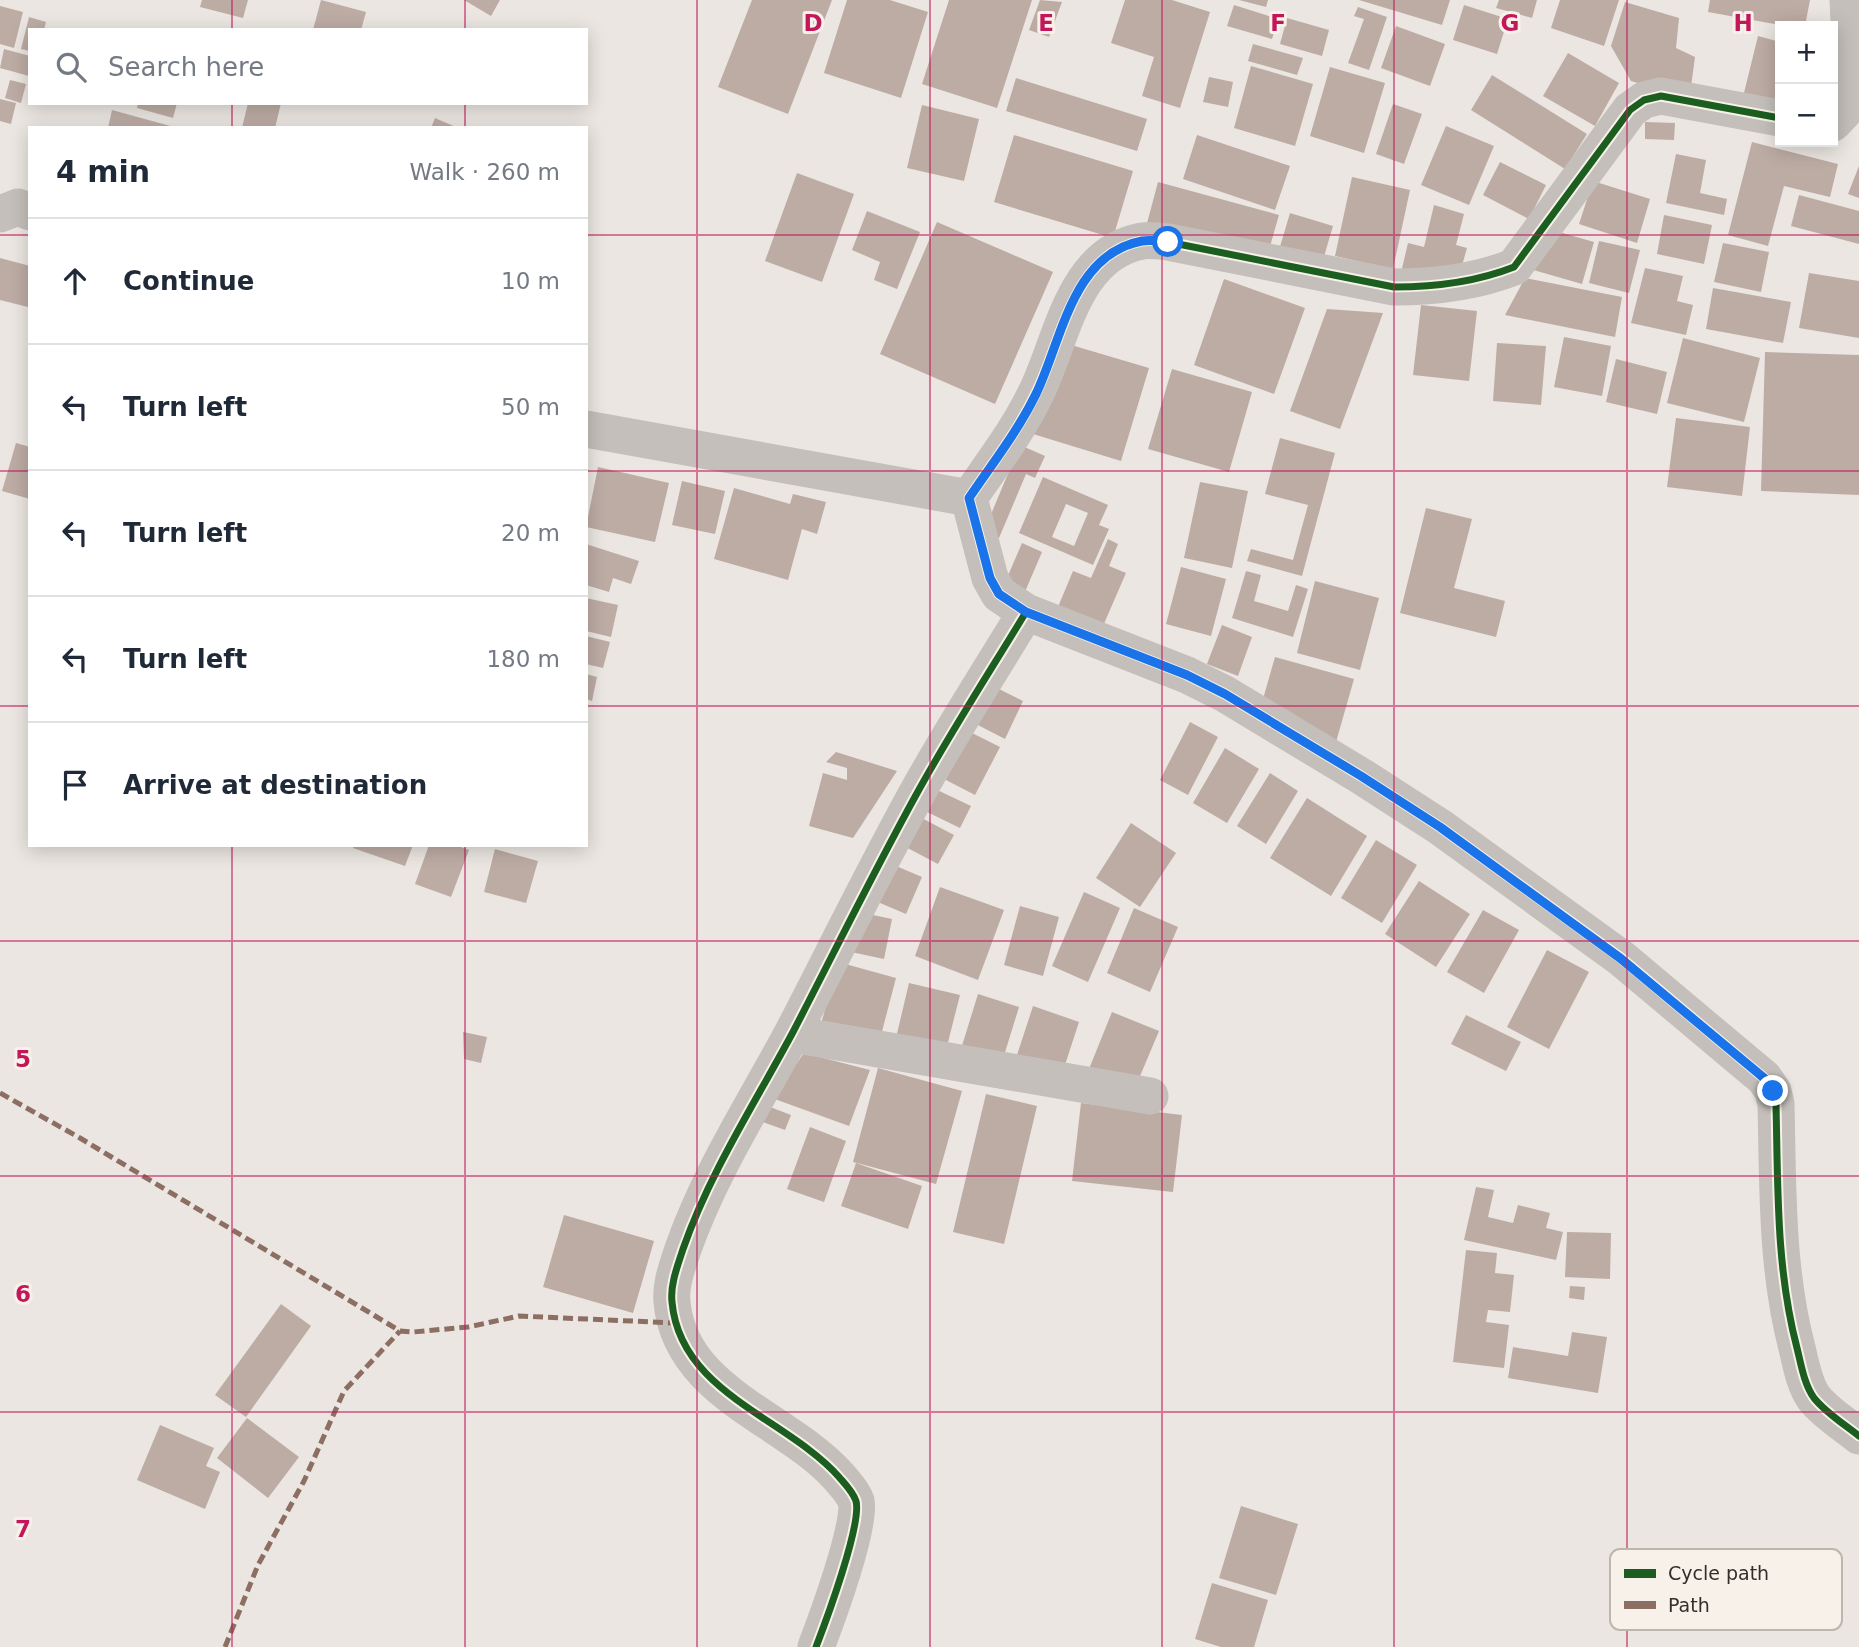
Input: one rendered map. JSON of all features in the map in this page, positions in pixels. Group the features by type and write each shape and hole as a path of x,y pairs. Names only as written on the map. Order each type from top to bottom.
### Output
{"street":[{"path":"1848,0 1848,110"},
{"path":"1775,117 1661,96 1644,100 1630,110 1514,267 1489,277 1420,287 1394,287 1168,242 1143,241 1122,247 1100,261 1077,293 1023,419 969,498 990,578 999,594 1026,612 1187,675 1225,694 1361,776 1440,827 1620,958 1764,1078 1773,1091 1776,1104 1780,1260 1788,1315 1801,1364 1814,1397 1859,1436"},
{"path":"0,214 18,207 28,211"},
{"path":"588,429 969,498"},
{"path":"816,1647 851,1541 857,1503 850,1489 826,1462 748,1408 706,1374 689,1353 676,1323 671,1300 676,1270 701,1201 792,1034 918,791 1026,612"},
{"path":"792,1034 1150,1096"}],"building":[{"path":"202,0 248,0 243,18 200,7"},
{"path":"321,0 366,12 362,28 314,28"},
{"path":"464,0 500,0 491,16"},
{"path":"752,0 832,0 788,114 718,87"},
{"path":"847,0 890,0 928,12 901,98 824,73"},
{"path":"949,0 1032,0 997,108 922,84"},
{"path":"1040,0 1062,2 1049,37 1029,30"},
{"path":"1125,0 1172,0 1210,12 1180,108 1142,96 1154,57 1111,43"},
{"path":"1239,0 1268,0 1266,7"},
{"path":"1359,0 1450,0 1442,25"},
{"path":"1499,0 1537,0 1532,18 1496,8"},
{"path":"1560,0 1619,0 1604,46 1551,28"},
{"path":"1710,0 1810,0 1806,21 1775,21 1775,24 1708,12"},
{"path":"1625,2 1679,18 1676,48 1695,57 1690,94 1631,81 1611,46"},
{"path":"1234,5 1278,19 1272,39 1227,26"},
{"path":"1464,5 1508,19 1497,54 1453,40"},
{"path":"0,6 23,12 14,48 0,44"},
{"path":"1358,7 1387,17 1369,70 1348,63 1364,19 1354,16"},
{"path":"29,17 46,22 44,28 28,28 28,51 21,49"},
{"path":"1287,18 1329,30 1322,56 1280,44"},
{"path":"1396,26 1445,44 1430,86 1381,68"},
{"path":"1758,36 1775,41 1775,108 1742,101"},
{"path":"1253,44 1303,58 1297,75 1248,61"},
{"path":"4,49 28,55 28,76 0,68"},
{"path":"1568,53 1619,83 1595,126 1543,96"},
{"path":"1251,66 1313,84 1295,146 1234,128"},
{"path":"1330,67 1385,83 1364,153 1310,136"},
{"path":"1492,75 1587,134 1565,169 1471,110"},
{"path":"1209,77 1233,82 1228,107 1203,102"},
{"path":"1016,78 1147,119 1137,151 1006,111"},
{"path":"10,80 26,84 21,103 5,98"},
{"path":"0,99 16,103 11,124 0,121"},
{"path":"1393,104 1422,114 1404,164 1376,154"},
{"path":"138,105 176,105 173,118 137,108"},
{"path":"248,105 281,105 275,126 242,126"},
{"path":"922,105 979,119 964,181 907,168"},
{"path":"112,110 170,126 108,126"},
{"path":"435,118 453,126 432,126"},
{"path":"1645,122 1675,123 1674,140 1645,139"},
{"path":"1446,126 1494,146 1469,205 1421,185"},
{"path":"1014,135 1133,171 1113,238 994,202"},
{"path":"1197,135 1290,166 1275,210 1183,179"},
{"path":"1752,142 1838,164 1830,197 1784,186 1768,246 1728,235"},
{"path":"1676,154 1706,160 1700,193 1727,199 1724,215 1666,203"},
{"path":"1500,162 1546,185 1529,219 1483,195"},
{"path":"1859,166 1859,198 1848,194"},
{"path":"797,173 854,194 822,282 765,261"},
{"path":"1352,177 1410,190 1393,269 1335,256"},
{"path":"1593,181 1650,199 1637,243 1579,224"},
{"path":"1158,182 1279,215 1266,260 1146,227"},
{"path":"1799,195 1859,211 1859,244 1791,226"},
{"path":"1434,205 1464,214 1456,245 1467,248 1459,276 1400,277 1408,243 1424,247"},
{"path":"867,211 920,232 897,289 874,280 880,262 852,250"},
{"path":"1290,213 1333,226 1320,270 1277,257"},
{"path":"1664,215 1712,225 1704,264 1657,254"},
{"path":"937,222 1053,272 995,404 880,354"},
{"path":"1559,232 1594,242 1582,284 1530,269"},
{"path":"1599,241 1640,250 1629,293 1589,283"},
{"path":"1723,243 1769,252 1761,292 1714,282"},
{"path":"0,258 28,265 28,307 0,300"},
{"path":"1645,268 1683,276 1677,301 1693,305 1686,335 1631,323"},
{"path":"1809,273 1859,281 1859,338 1799,328"},
{"path":"1525,278 1622,297 1615,337 1505,315"},
{"path":"1224,279 1305,308 1274,394 1194,365"},
{"path":"1713,288 1791,302 1783,343 1706,329"},
{"path":"1421,305 1477,311 1469,381 1413,375"},
{"path":"1327,309 1383,313 1340,429 1290,411"},
{"path":"1564,337 1611,346 1602,396 1554,387"},
{"path":"1683,338 1760,358 1744,422 1667,403"},
{"path":"1061,342 1149,368 1121,461 1033,434"},
{"path":"1497,343 1546,346 1541,405 1493,401"},
{"path":"1765,352 1859,355 1859,495 1761,491"},
{"path":"1616,359 1667,372 1657,414 1606,402"},
{"path":"1172,369 1252,392 1229,472 1148,449"},
{"path":"1676,418 1750,427 1742,496 1667,487"},
{"path":"1280,438 1335,453 1302,576 1247,561 1251,549 1293,560 1308,505 1265,494"},
{"path":"16,443 28,446 28,498 2,491"},
{"path":"1020,445 1045,456 1035,478 1026,474 999,538 984,531"},
{"path":"598,467 669,483 655,542 588,527"},
{"path":"1043,477 1108,505 1099,525 1109,529 1093,565 1019,533","holes":["1066,504 1088,513 1074,546 1052,537"]},
{"path":"682,481 725,491 715,534 672,525"},
{"path":"1200,482 1248,491 1232,568 1184,558"},
{"path":"734,488 790,504 793,494 826,502 817,534 802,529 788,580 714,559"},
{"path":"1426,508 1472,519 1454,588 1505,601 1496,637 1400,613"},
{"path":"1108,539 1118,544 1109,566 1126,573 1103,626 1058,607 1073,571 1091,578"},
{"path":"1022,543 1042,552 1024,594 1004,585"},
{"path":"588,545 639,561 631,584 613,578 609,592 588,586"},
{"path":"1181,567 1226,579 1211,636 1166,624"},
{"path":"1246,571 1261,575 1254,601 1288,611 1296,585 1308,589 1293,637 1232,618"},
{"path":"1315,581 1379,598 1360,670 1297,653"},
{"path":"588,598 618,605 611,637 588,631"},
{"path":"1222,625 1252,637 1238,676 1207,664"},
{"path":"588,636 610,642 603,668 588,664"},
{"path":"1275,657 1354,679 1336,742 1263,699"},
{"path":"588,675 597,677 592,701 588,700"},
{"path":"993,686 1023,701 1005,739 974,723"},
{"path":"1190,722 1218,737 1188,795 1160,780"},
{"path":"968,731 1000,747 975,795 944,779"},
{"path":"1225,748 1259,769 1227,823 1193,803"},
{"path":"836,752 897,771 853,838 809,826 823,773 847,780 847,768 826,762"},
{"path":"1270,773 1298,791 1266,844 1237,826"},
{"path":"933,788 971,806 960,828 923,810"},
{"path":"1307,798 1367,836 1331,896 1270,858"},
{"path":"916,815 954,835 938,864 900,844"},
{"path":"1131,823 1176,853 1140,907 1096,878"},
{"path":"1376,840 1417,865 1382,923 1341,898"},
{"path":"353,847 412,847 405,866"},
{"path":"428,847 461,847 469,850 451,897 415,884"},
{"path":"495,849 538,861 526,903 484,892"},
{"path":"889,863 922,877 906,914 873,900"},
{"path":"1419,881 1470,914 1436,967 1385,934"},
{"path":"940,887 1004,910 978,980 915,956"},
{"path":"1084,892 1120,908 1088,982 1052,966"},
{"path":"1020,906 1059,917 1043,976 1004,965"},
{"path":"1134,908 1178,927 1150,992 1107,973"},
{"path":"1483,910 1519,930 1484,993 1447,972"},
{"path":"859,912 892,919 884,959 851,952"},
{"path":"1547,950 1589,972 1549,1049 1507,1027"},
{"path":"838,962 896,978 880,1039 821,1024"},
{"path":"909,983 960,995 945,1054 895,1042"},
{"path":"978,994 1019,1007 1002,1062 961,1049"},
{"path":"1033,1006 1079,1022 1063,1071 1017,1055"},
{"path":"1112,1012 1159,1031 1135,1088 1089,1069"},
{"path":"1466,1015 1521,1042 1506,1071 1451,1044"},
{"path":"463,1032 487,1037 481,1063 464,1059"},
{"path":"804,1053 870,1070 849,1126 772,1098"},
{"path":"878,1068 962,1091 936,1184 853,1162"},
{"path":"986,1094 1037,1106 1004,1244 953,1232"},
{"path":"1081,1103 1182,1115 1173,1192 1072,1181"},
{"path":"765,1105 791,1115 785,1130 760,1121"},
{"path":"810,1127 846,1141 824,1202 787,1189"},
{"path":"856,1163 922,1186 908,1229 841,1206"},
{"path":"1476,1187 1494,1190 1488,1217 1513,1223 1518,1205 1550,1213 1546,1228 1563,1232 1556,1260 1464,1240"},
{"path":"564,1215 654,1241 633,1313 543,1287"},
{"path":"1567,1232 1611,1233 1610,1279 1565,1277"},
{"path":"1466,1250 1497,1253 1495,1273 1514,1275 1510,1312 1488,1310 1486,1322 1509,1325 1504,1368 1453,1362"},
{"path":"1570,1286 1585,1287 1584,1300 1569,1298"},
{"path":"281,1304 311,1326 246,1417 215,1395"},
{"path":"1572,1332 1607,1337 1598,1393 1508,1378 1513,1347 1568,1356"},
{"path":"247,1418 299,1457 268,1498 217,1458"},
{"path":"160,1425 214,1448 206,1466 220,1472 205,1509 137,1480"},
{"path":"1241,1506 1298,1524 1276,1595 1219,1578"},
{"path":"1212,1583 1268,1600 1254,1647 1221,1647 1195,1639"}],"marked path":[{"path":"0,1093 80,1138 400,1331 468,1327 519,1316 676,1323"},
{"path":"225,1647 258,1565 304,1481 344,1391 400,1331"}],"cycle path":[{"path":"1775,117 1661,96 1644,100 1630,110 1514,267 1470,280 1440,285 1394,287 1168,242 1142,241 1118,249 1100,263 1072,302 1029,407 969,498 990,578 999,594 1026,612 1187,675 1225,694 1361,776 1440,827 1621,958 1764,1078 1773,1091 1776,1104 1782,1257 1790,1318 1801,1367 1814,1398 1859,1436"},
{"path":"816,1647 849,1550 854,1530 856,1501 844,1482 817,1456 739,1402 715,1382 694,1359 679,1333 672,1302 673,1282 694,1220 734,1138 793,1032 916,795 1026,612"}],"route":[{"path":"1168,242 1143,241 1122,247 1100,261 1077,293 1023,419 969,498 990,578 999,594 1026,612 1187,675 1225,694 1361,776 1440,827 1620,958 1764,1078 1773,1091"}]}
